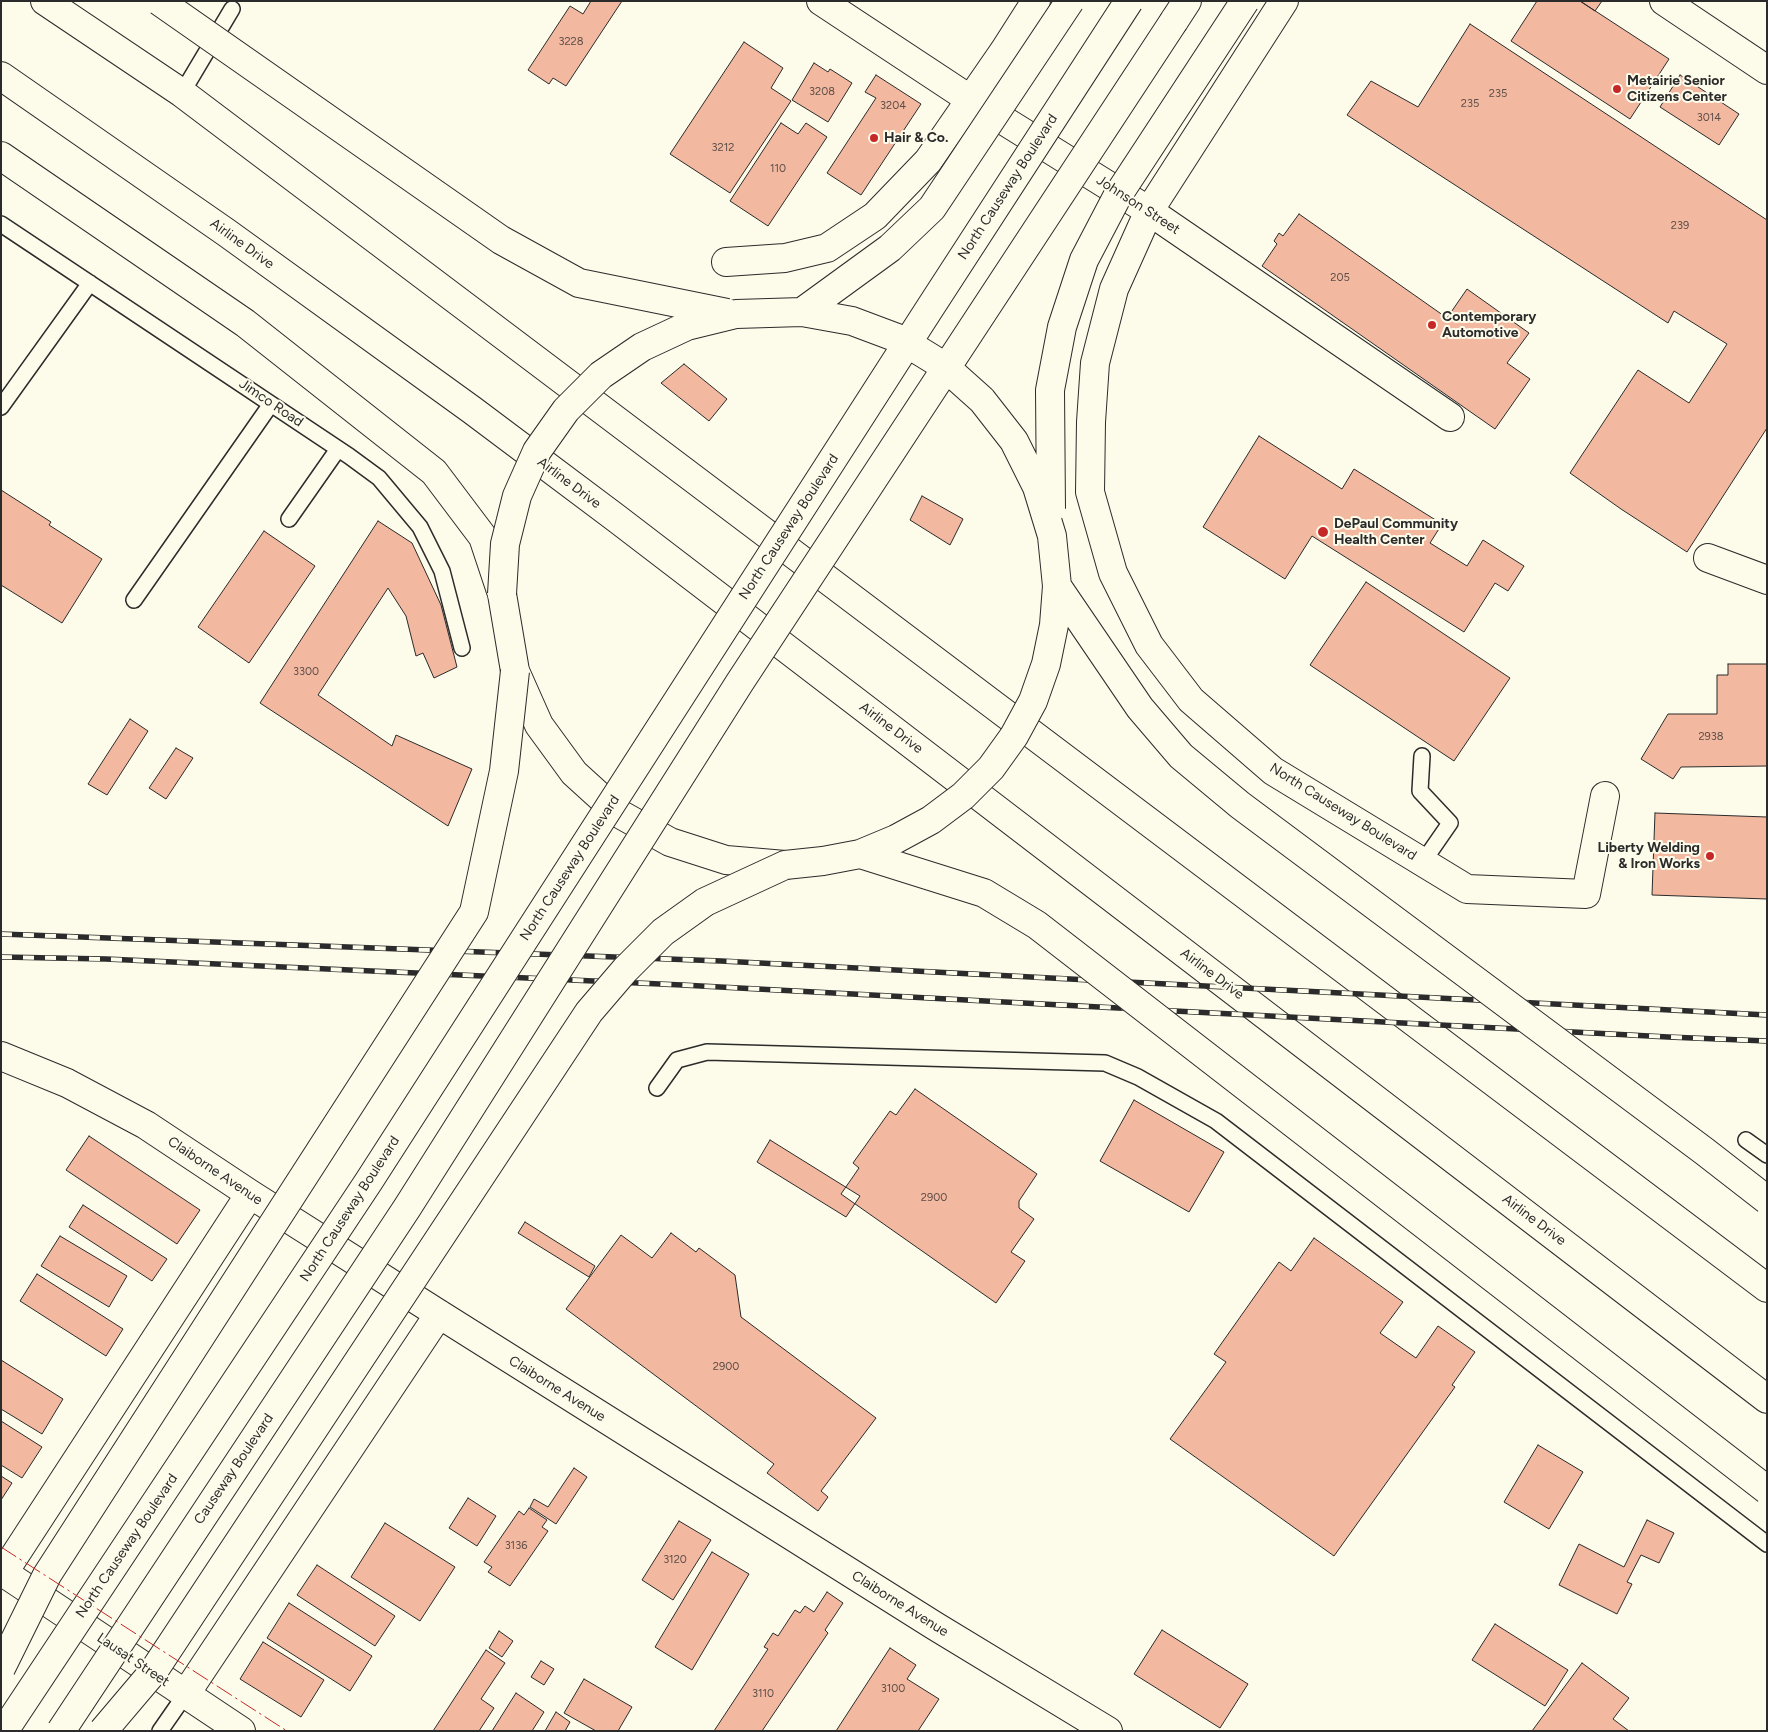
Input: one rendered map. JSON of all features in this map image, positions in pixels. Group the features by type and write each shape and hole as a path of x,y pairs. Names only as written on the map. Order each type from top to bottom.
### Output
{"main road":[{"path":"45,1 182,93 1767,1288"},
{"path":"159,1 501,240 579,283 736,314"},
{"name":"Johnson Street","path":"821,1 970,100 1149,211 1450,417"},
{"path":"726,262 785,258 827,248 875,216 928,161 1036,1"},
{"path":"802,312 890,248 932,208 1070,1"},
{"name":"North Causeway Boulevard","path":"4,1731 369,1181 1129,1"},
{"name":"Causeway Boulevard","path":"61,1731 407,1208 735,690 1187,1"},
{"path":"1,156 245,323 434,472 483,537 502,594 515,671 539,725 574,773 618,813 670,842 726,860 785,865 823,862 860,854 896,839 932,820 963,796 984,775 1014,736 1033,702 1046,664 1054,625 1057,586 1052,536 1050,390 1062,327 1084,260 1118,195 1245,1"},
{"name":"North Causeway Boulevard","path":"1284,1 1149,211 1114,289 1095,363 1090,422 1090,492 1113,573 1149,646 1191,700 1273,771 1467,889 1586,894 1605,796"},
{"path":"1664,1 1767,70"},
{"name":"Airline Drive","path":"1,76 235,239 472,410 594,501 1767,1399"},
{"path":"502,594 505,544 517,496 537,451 566,410 601,375 642,347 687,326 736,314 802,312 852,321 900,339 944,366 982,400 1014,441 1037,487 1052,536"},
{"path":"1708,558 1767,580"},
{"path":"1057,586 1140,708 1181,756 1240,805 1767,1200"},
{"path":"1,1668 48,1575 474,912 504,771 515,671"},
{"path":"860,854 984,892 1037,925 1767,1490"},
{"path":"103,1731 153,1672 589,1012 625,970 664,932 705,902 785,865"},
{"name":"Claiborne Avenue","path":"1,1056 68,1084 146,1125 250,1194 934,1626 1108,1731"},
{"path":"2,1573 250,1194"},
{"path":"185,1695 439,1314"},
{"name":"Lausat Street","path":"2,1573 241,1731"}],"lane":[{"path":"182,93 232,9"},
{"name":"Jimco Road","path":"1,224 338,448 379,478 420,527 442,571 462,648"},
{"path":"1,407 90,283"},
{"path":"134,600 271,404"},
{"path":"289,519 338,448"},
{"path":"1422,756 1420,791 1450,823 1423,862"},
{"path":"657,1088 677,1060 707,1052 1105,1063 1138,1077 1216,1122 1767,1544"},
{"path":"1746,1140 1767,1155"},
{"path":"160,1731 185,1695"}],"building":[{"path":"591,1 622,1 566,86 553,78 549,84 528,70 570,6 583,14"},
{"name":"Metairie Senior Citizens Center","path":"1537,1 1580,1 1669,59 1630,119 1511,41"},
{"path":"1580,1 1602,1 1595,11"},
{"path":"1470,24 1767,220 1767,428 1687,552 1570,473 1638,370 1689,403 1727,344 1674,311 1668,323 1347,115 1371,81 1418,107"},
{"path":"744,42 783,68 771,88 791,101 730,193 670,154"},
{"path":"814,63 828,72 830,69 852,83 828,122 792,100"},
{"name":"Hair & Co.","path":"876,75 921,104 861,195 827,173 876,98 865,92"},
{"path":"1680,75 1739,114 1719,145 1660,107"},
{"path":"781,123 798,134 806,123 827,137 768,226 730,201"},
{"name":"Contemporary Automotive","path":"1299,214 1447,318 1467,289 1529,333 1507,363 1530,379 1495,429 1262,266 1277,244 1274,241 1279,233 1283,236"},
{"path":"684,364 727,399 709,421 661,383"},
{"name":"DePaul Community Health Center","path":"1259,436 1342,489 1354,469 1442,524 1430,543 1467,566 1483,540 1524,566 1508,591 1495,583 1464,632 1312,536 1285,579 1203,527"},
{"path":"1,490 51,522 49,525 102,559 62,623 1,585"},
{"path":"922,496 963,519 950,545 910,520"},
{"path":"378,521 412,543 441,605 457,667 434,678 423,653 416,656 406,616 388,588 318,695 392,746 396,735 472,769 448,826 260,703"},
{"path":"264,531 315,566 249,663 198,627"},
{"path":"1366,582 1510,678 1454,761 1310,665"},
{"path":"1728,664 1767,664 1767,766 1681,767 1673,779 1641,759 1668,714 1717,714 1717,675 1728,675"},
{"path":"130,719 148,731 107,795 88,784"},
{"path":"176,748 193,758 166,799 149,788"},
{"name":"Liberty Welding & Iron Works","path":"1655,813 1767,817 1767,899 1652,895"},
{"path":"915,1089 1037,1174 1019,1201 1019,1208 1034,1219 1011,1252 1025,1261 996,1303 841,1194 859,1168 853,1163 890,1111 896,1115"},
{"path":"1134,1100 1224,1152 1189,1212 1100,1161"},
{"path":"89,1136 200,1210 177,1244 66,1170"},
{"path":"770,1140 860,1196 846,1217 757,1162"},
{"path":"83,1205 167,1259 152,1281 69,1227"},
{"path":"525,1222 595,1266 589,1277 518,1233"},
{"path":"671,1233 696,1252 699,1248 735,1275 741,1317 876,1418 821,1491 828,1497 818,1511 767,1473 774,1464 566,1309 621,1235 652,1258"},
{"path":"60,1236 127,1276 109,1307 41,1266"},
{"path":"1314,1238 1403,1302 1380,1333 1416,1358 1438,1326 1475,1352 1452,1385 1455,1387 1334,1556 1170,1439 1226,1362 1214,1354 1279,1262 1291,1271"},
{"path":"37,1274 123,1329 106,1356 20,1301"},
{"path":"1,1360 63,1399 42,1434 1,1409"},
{"path":"1,1421 42,1447 22,1478 1,1465"},
{"path":"1538,1445 1583,1472 1549,1529 1504,1502"},
{"path":"574,1468 587,1477 556,1524 530,1507 534,1499 548,1507"},
{"path":"1,1476 12,1483 1,1500"},
{"path":"468,1498 496,1516 477,1546 449,1528"},
{"path":"529,1508 547,1520 542,1527 548,1531 510,1586 488,1572 492,1567 484,1562 519,1511 524,1515"},
{"path":"1647,1520 1674,1533 1659,1563 1641,1555 1627,1582 1632,1584 1617,1614 1559,1585 1579,1544 1624,1567"},
{"path":"679,1521 711,1540 673,1600 642,1580"},
{"path":"385,1523 455,1567 420,1621 351,1577"},
{"path":"712,1552 749,1574 692,1670 655,1647"},
{"path":"317,1565 395,1616 375,1646 297,1595"},
{"path":"827,1592 843,1603 825,1630 828,1633 762,1731 714,1731 768,1649 764,1647 773,1633 778,1636 795,1610 800,1613 805,1606 814,1612"},
{"path":"289,1603 372,1656 350,1691 267,1638"},
{"path":"1495,1624 1568,1670 1545,1706 1472,1660"},
{"path":"1162,1630 1248,1684 1220,1728 1134,1674"},
{"path":"499,1631 513,1641 502,1657 489,1648"},
{"path":"263,1642 324,1680 301,1717 240,1679"},
{"path":"890,1648 916,1665 907,1679 939,1699 918,1731 836,1731"},
{"path":"486,1650 505,1663 481,1699 494,1708 479,1731 433,1731"},
{"path":"541,1661 554,1669 544,1685 531,1677"},
{"path":"1582,1663 1629,1698 1613,1719 1629,1731 1532,1731"},
{"path":"584,1679 632,1707 618,1731 596,1731 564,1713"},
{"path":"516,1693 544,1712 532,1731 492,1731"},
{"path":"556,1712 570,1722 565,1731 545,1731"}],"railway":[{"path":"1,934 721,961 1767,1015"},
{"path":"1,957 106,959 682,985 1767,1041"}],"power":[{"path":"1,1547 287,1731"}],"place":[{"name":"Metairie Senior Citizens Center","path":"1617,89"},
{"name":"Hair & Co.","path":"874,138"},
{"name":"Contemporary Automotive","path":"1432,325"},
{"name":"DePaul Community Health Center","path":"1323,532"},
{"name":"Liberty Welding & Iron Works","path":"1710,856"}]}
